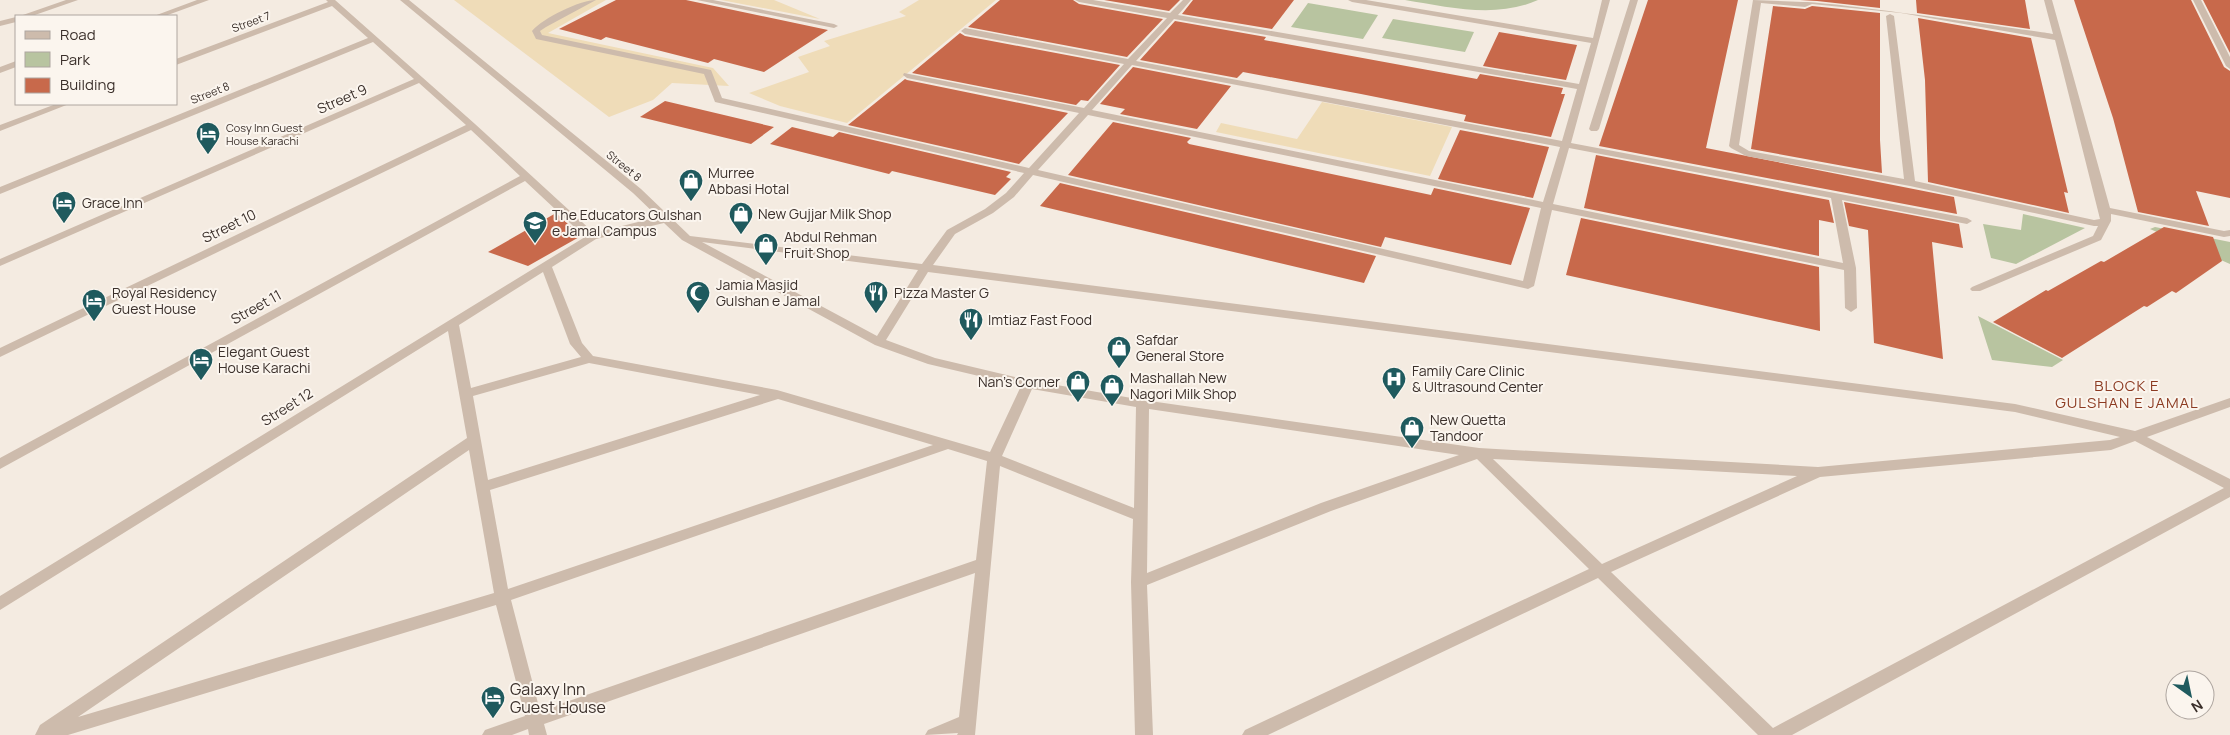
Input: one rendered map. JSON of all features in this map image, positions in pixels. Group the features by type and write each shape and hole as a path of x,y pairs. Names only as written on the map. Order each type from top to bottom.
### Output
{"street":[{"path":"27,15 74,0"},
{"path":"161,15 206,0"},
{"name":"Street 8","path":"404,0 637,191 686,238 879,342 932,361 1028,384 1143,404 1479,453 1818,472"},
{"path":"592,0 543,25 536,32 539,37 708,72 718,100 1528,286 1547,207 1596,41 1606,0"},
{"path":"701,0 834,26"},
{"path":"1079,0 1582,87"},
{"path":"879,342 925,268 951,232 989,211 1010,195 1187,0"},
{"path":"1352,0 1596,41"},
{"path":"1594,129 1634,0"},
{"path":"1901,11 1890,16 1871,17 1757,0 1734,146 1746,153 1910,183 2094,223 2105,216 2224,234 2230,233"},
{"path":"1976,289 2097,238 2105,216 2048,0"},
{"path":"2197,0 2230,66"},
{"path":"1805,6 1810,1 1901,11 2059,38"},
{"path":"332,2 472,126 592,237"},
{"name":"Street 7","path":"178,61 332,2"},
{"path":"1890,16 1910,183"},
{"path":"0,24 15,19"},
{"path":"965,31 1132,61 1968,221"},
{"name":"Street 8","path":"0,191 373,39"},
{"path":"0,70 15,64"},
{"path":"907,74 1850,268"},
{"name":"Street 9","path":"0,263 419,80"},
{"path":"0,128 61,105"},
{"name":"Street 10","path":"0,353 472,126"},
{"name":"Street 11","path":"0,464 526,176"},
{"path":"1836,196 1850,268 1851,308"},
{"name":"Street 12","path":"0,604 592,237 665,219"},
{"path":"686,238 2015,408 2136,436 2230,485"},
{"path":"546,265 576,344 589,359"},
{"path":"452,323 502,597 538,735"},
{"path":"466,394 589,359 777,394 994,458 1140,516"},
{"path":"934,735 966,728 994,458 1028,384"},
{"path":"482,487 777,394"},
{"path":"1251,735 1600,571 1818,472 2111,445 2230,402"},
{"path":"1143,404 1139,582 1144,735"},
{"path":"39,735 474,440"},
{"path":"44,735 502,597 949,444"},
{"path":"1139,582 1326,507 1479,453 1769,735"},
{"path":"1776,735 2230,491"},
{"path":"491,735 983,564"}],"green space":[{"path":"1405,0 1538,0 1506,9 1472,10"},
{"path":"1308,3 1378,15 1363,39 1291,27"},
{"path":"1393,19 1474,32 1465,52 1382,38"},
{"path":"2023,214 2085,228 2016,264 1991,258 1983,224 2021,230"},
{"path":"2155,227 2230,242 2230,264 2150,229"},
{"path":"1978,316 2063,360 2052,367 1992,360"}],"sand":[{"path":"454,0 606,0 548,33 713,68 729,86 672,83 653,100 609,117"},
{"path":"721,0 774,0 820,19"},
{"path":"919,0 996,0 847,123 780,106 749,93 809,72 798,57 830,46 824,41 906,16 899,12"},
{"path":"1322,102 1452,127 1430,176 1216,132 1221,123 1297,139"}],"building":[{"path":"616,0 686,0 828,30 764,72 714,59 708,63 606,37 601,40 559,29"},
{"path":"1000,0 1073,0 1079,4 1163,19 1127,57 968,27"},
{"path":"1104,0 1180,0 1169,11"},
{"path":"1193,0 1294,0 1272,29 1182,14"},
{"path":"1648,0 1738,0 1706,148 1954,197 1957,214 1599,146"},
{"path":"1800,0 1880,0 1880,8 1817,1"},
{"path":"1916,0 2025,0 2030,29 1917,13"},
{"path":"2074,0 2191,0 2224,67 2230,71 2230,198 2196,191 2209,226 2138,212 2113,118"},
{"path":"2203,0 2230,0 2230,53"},
{"path":"1773,6 1805,9 1812,6 1880,13 1880,140 1882,173 1751,149"},
{"path":"1918,18 2031,38 2068,193 2064,192 2069,213 1928,182 1925,80"},
{"path":"1175,21 1266,37 1264,40 1477,79 1480,74 1563,88 1561,94 1565,94 1551,137 1464,121 1466,115 1361,94 1243,72 1237,78 1140,60"},
{"path":"1499,32 1577,45 1566,80 1483,66"},
{"path":"960,33 965,36 1120,65 1088,101 1081,100 1076,105 912,73"},
{"path":"1133,67 1231,86 1197,129 1120,114 1125,109 1100,104"},
{"path":"905,79 1068,113 1019,164 848,125"},
{"path":"665,101 774,127 751,144 640,117"},
{"path":"1113,122 1191,138 1187,142 1189,144 1431,195 1434,188 1530,208 1511,265 1385,237 1381,247 1068,175"},
{"path":"792,127 833,137 839,132 1011,172 1006,177 1011,179 995,195 892,171 889,174 770,144"},
{"path":"1460,130 1549,147 1533,198 1438,179"},
{"path":"1596,155 1829,200 1834,223 1819,220 1819,256 1584,208"},
{"path":"1060,183 1376,256 1364,283 1040,206"},
{"path":"1844,202 1959,224 1963,248 1932,242 1943,359 1874,343 1868,230 1849,226"},
{"name":"The Educators Gulshan e Jamal Campus","path":"556,213 581,236 528,266 488,252"},
{"path":"1581,218 1819,267 1820,331 1566,275"},
{"path":"2164,227 2213,237 2222,261 2176,293 2172,291 2147,307 2144,306 2062,358 1993,322 2046,290 2048,291 2101,261 2104,262"}],"place":[{"name":"Cosy Inn Guest House Karachi","path":"208,155"},
{"name":"Murree Abbasi Hotal","path":"691,202"},
{"name":"Grace Inn","path":"64,224"},
{"name":"New Gujjar Milk Shop","path":"741,235"},
{"name":"The Educators Gulshan e Jamal Campus","path":"535,244"},
{"name":"Abdul Rehman Fruit Shop","path":"766,266"},
{"name":"Jamia Masjid Gulshan e Jamal","path":"698,314"},
{"name":"Pizza Master G","path":"876,314"},
{"name":"Royal Residency Guest House","path":"94,322"},
{"name":"Imtiaz Fast Food","path":"971,341"},
{"name":"Safdar General Store","path":"1119,369"},
{"name":"Elegant Guest House Karachi","path":"201,381"},
{"name":"Family Care Clinic & Ultrasound Center","path":"1394,400"},
{"name":"Nan’s Corner","path":"1078,403"},
{"name":"Mashallah New Nagori Milk Shop","path":"1112,407"},
{"name":"New Quetta Tandoor","path":"1412,449"},
{"name":"Galaxy Inn Guest House","path":"493,719"}],"district":[{"name":"BLOCK E GULSHAN E JAMAL","path":"2127,394"}]}
